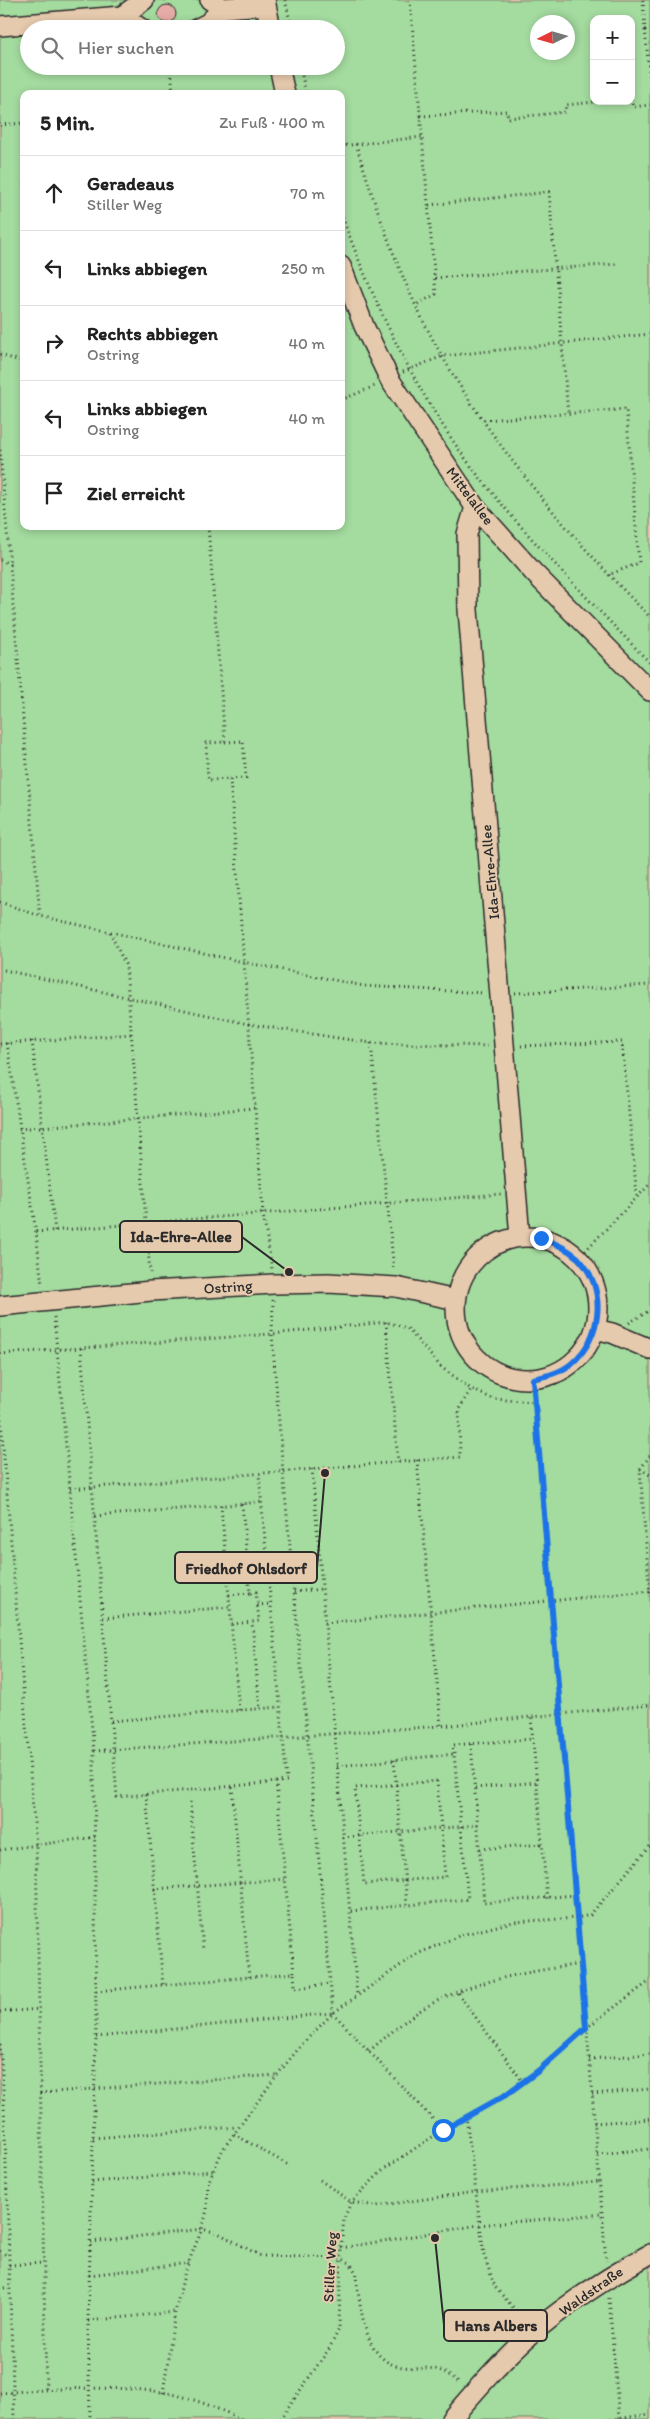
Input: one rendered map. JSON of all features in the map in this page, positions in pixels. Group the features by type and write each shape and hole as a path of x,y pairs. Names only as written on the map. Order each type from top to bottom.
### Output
{"street":[{"path":"73,20 122,16 144,0"},
{"path":"209,20 216,4 265,2 269,20"},
{"path":"122,16 128,20"},
{"path":"0,26 20,24"},
{"path":"281,75 284,90"},
{"name":"Mittelallee","path":"345,276 364,326 390,380 475,507 534,573 650,691"},
{"name":"Ida-Ehre-Allee","path":"475,507 467,534 468,610 520,1237"},
{"path":"520,1237 541,1238 561,1245 578,1258 589,1273 596,1291 598,1310 595,1329 586,1348 571,1364 552,1375 533,1379 506,1376 484,1365 468,1347 458,1325 456,1300 463,1277 477,1257 497,1243 520,1237"},
{"name":"Ostring","path":"0,1306 151,1292 274,1284 328,1283 396,1287 456,1300"},
{"path":"595,1329 612,1333 650,1349"},
{"name":"Waldstraße","path":"451,2419 535,2331 607,2277 650,2254"}],"path":[{"path":"285,0 290,20"},
{"path":"410,0 430,205 436,294 416,305"},
{"path":"642,0 650,80"},
{"path":"645,30 650,29"},
{"path":"172,75 174,90"},
{"path":"302,75 305,90"},
{"path":"420,116 508,111 508,118 565,112 566,105 590,102"},
{"path":"632,105 633,107 650,106"},
{"path":"0,125 20,123"},
{"path":"345,145 422,137"},
{"path":"356,144 381,225 416,305 443,356 483,420 536,488 608,575 650,617"},
{"path":"430,205 549,192 568,414"},
{"path":"345,223 378,305 410,368 446,429 480,478 528,534 650,663"},
{"path":"435,278 616,264"},
{"path":"345,398 390,380 410,368 443,356 650,334"},
{"path":"0,355 20,361"},
{"path":"483,420 626,409 639,563 608,575"},
{"path":"0,450 40,916"},
{"path":"208,530 225,742"},
{"path":"0,560 10,564"},
{"path":"243,741 246,778 208,780 206,743 225,742 243,741"},
{"path":"230,779 263,1214 274,1284 272,1334 283,1472 333,2013 443,2130"},
{"path":"0,902 40,916 243,962 364,986 500,994 650,985"},
{"path":"110,932 126,966 151,1292"},
{"path":"4,970 248,1024 371,1043 504,1046 622,1042 637,1197"},
{"path":"0,1044 132,1034"},
{"path":"32,1041 55,1231"},
{"path":"7,1043 19,1129 57,1349 94,1751 96,2037 88,2321 90,2419"},
{"path":"371,1043 396,1287"},
{"path":"19,1129 254,1108"},
{"path":"578,1258 650,1184"},
{"path":"36,1232 516,1192"},
{"path":"386,1322 398,1462"},
{"path":"0,1354 272,1334 386,1322 407,1328 441,1367 471,1389 493,1400 535,1402"},
{"path":"81,1348 117,1797 287,1781 260,1474"},
{"path":"533,1379 618,2419 650,2414"},
{"path":"70,1489 460,1457 459,1409 471,1389"},
{"path":"0,1409 36,1845 46,2391"},
{"path":"650,1456 640,1469 650,1596"},
{"path":"417,1460 442,1726"},
{"path":"312,1469 357,1996"},
{"path":"640,1469 650,1476"},
{"path":"95,1516 262,1502"},
{"path":"242,1504 250,1593"},
{"path":"221,1505 239,1711"},
{"path":"294,1592 322,1589"},
{"path":"325,1623 650,1591"},
{"path":"229,1595 256,1592 259,1621 232,1624"},
{"path":"257,1605 271,1604"},
{"path":"103,1618 230,1607"},
{"path":"252,1622 260,1709"},
{"path":"94,1751 442,1726 650,1705"},
{"path":"111,1722 280,1707"},
{"path":"531,1718 547,1899"},
{"path":"350,1911 468,1899 454,1746 533,1738"},
{"path":"471,1744 484,1903 547,1899 575,1895"},
{"path":"337,1766 454,1754"},
{"path":"394,1760 407,1905"},
{"path":"437,1780 441,1828 445,1877 364,1884 356,1788 437,1780"},
{"path":"276,1782 295,1988 330,1984"},
{"path":"475,1788 537,1782"},
{"path":"232,1786 249,1977"},
{"path":"146,1794 163,1985"},
{"path":"190,1802 203,1950"},
{"path":"343,1837 478,1825"},
{"path":"0,1850 95,1837"},
{"path":"480,1850 542,1844"},
{"path":"163,2392 175,2312 189,2263 202,2229 206,2210 208,2183 223,2149 277,2075 304,2042 333,2013 415,1955 461,1935 513,1922 577,1918 590,1914 650,1846"},
{"path":"154,1889 285,1878"},
{"path":"369,2051 403,2022 437,2001 518,1975 581,1964"},
{"path":"96,1991 294,1973"},
{"name":"Stiller Weg","path":"280,2419 296,2399 335,2340 339,2329 340,2258 344,2219 351,2202 384,2169 466,2116 504,2096 586,2028 650,1981"},
{"path":"458,1993 523,2082"},
{"path":"0,2012 40,2009"},
{"path":"96,2037 333,2013"},
{"path":"0,2044 14,2419"},
{"path":"589,2059 650,2054"},
{"path":"40,2093 277,2075"},
{"path":"592,2094 650,2089"},
{"path":"466,2116 484,2255 495,2287 535,2331"},
{"path":"594,2123 650,2119"},
{"path":"93,2138 238,2127"},
{"path":"234,2134 290,2166"},
{"path":"597,2154 650,2150"},
{"path":"92,2182 213,2171"},
{"path":"320,2180 351,2202 376,2206 475,2192 599,2182"},
{"path":"341,2248 479,2225 602,2214"},
{"path":"90,2242 202,2229 218,2233 261,2256 340,2258 350,2263 355,2271 368,2336 381,2359 402,2368 428,2367 449,2374 473,2394"},
{"path":"0,2251 9,2256"},
{"path":"9,2265 43,2263"},
{"path":"89,2275 189,2263"},
{"path":"0,2289 9,2287"},
{"path":"88,2321 175,2312"},
{"path":"0,2393 88,2389 163,2392 206,2404 242,2419"}],"green space":[{"path":"0,0 650,0 650,2419 0,2419"}],"building":[{"path":"163,5 171,5 176,10 175,20 159,20 158,18 158,10"}],"place":[{"name":"Ida-Ehre-Allee","path":"289,1272"},
{"name":"Friedhof Ohlsdorf","path":"325,1473"},
{"name":"Hans Albers","path":"435,2238"}],"route":[{"path":"443,2130 504,2096 538,2071 586,2028 533,1379 552,1375 571,1364 586,1348 595,1329 598,1310 596,1291 589,1273 578,1258 561,1245 541,1238"}]}
